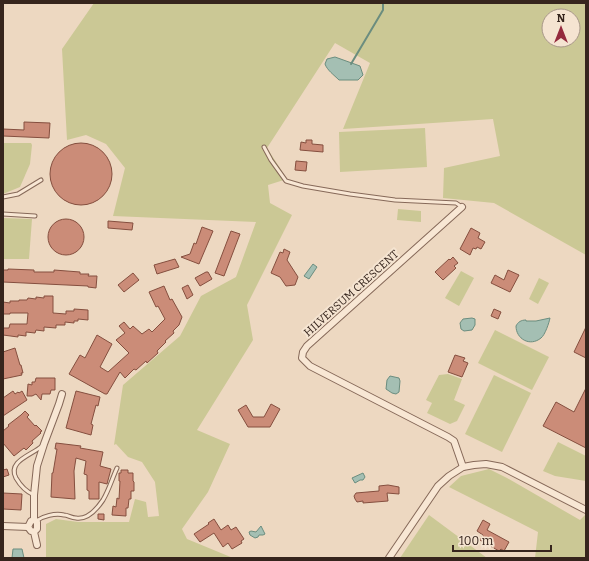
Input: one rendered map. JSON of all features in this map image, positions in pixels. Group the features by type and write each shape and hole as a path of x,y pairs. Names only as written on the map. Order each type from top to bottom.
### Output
{"street":[{"name":"HILVERSUM CRESCENT","path":"462,207 307,346 302,352 302,358 310,366 454,441 463,467"},
{"path":"34,532 38,527 35,520 34,495 38,466 44,444 62,394"},
{"path":"390,558 438,486 449,476 463,467 486,464 502,467 586,510"},
{"path":"28,527 31,521 35,520"},
{"path":"3,526 28,527 34,532 37,545"}],"lane":[{"path":"264,147 286,181 303,186 350,194 395,200 456,204 462,207"},
{"path":"3,197 18,194 41,180"},
{"path":"3,214 36,216"},
{"path":"34,495 17,481 14,473 16,465 22,458 38,450 44,444"},
{"path":"35,520 61,514 75,518 82,518 89,515 96,509 110,487 117,468"}],"shaded area":[{"path":"94,3 586,3 586,255 494,203 443,198 444,168 500,156 493,119 343,129 370,63 335,43 267,148 287,179 268,185 270,203 292,215 247,305 253,340 197,430 230,444 208,492 182,529 187,539 233,558 46,558 46,524 56,519 78,522 129,522 135,499 146,502 148,517 159,516 155,482 142,462 128,457 116,444 114,445 123,385 180,336 201,296 236,277 256,222 113,216 125,168 106,144 86,135 67,140 62,49"},
{"path":"335,57 360,66 363,75 358,80 339,80 325,64 327,59"},
{"path":"425,128 427,167 340,172 339,132"},
{"path":"3,143 31,143 32,145 30,164 20,187 3,194"},
{"path":"398,209 421,211 421,222 397,220"},
{"path":"3,218 32,219 29,259 3,259"},
{"path":"313,264 317,267 309,279 304,276"},
{"path":"461,271 474,278 459,306 445,298"},
{"path":"539,278 549,283 538,304 529,299"},
{"path":"550,318 544,334 537,341 528,342 518,335 516,326 523,320 536,321"},
{"path":"463,319 475,319 475,325 472,330 464,331 461,329 460,323"},
{"path":"495,330 549,357 532,390 478,363"},
{"path":"448,374 462,379 454,400 465,405 457,421 450,424 427,413 432,403 426,400 439,375"},
{"path":"494,375 531,393 502,452 465,434"},
{"path":"390,376 399,378 400,381 399,392 396,394 386,389 387,380"},
{"path":"558,442 586,456 586,481 555,476 543,471"},
{"path":"489,469 580,520 586,514 586,558 535,558 538,532 449,487 461,476"},
{"path":"363,473 365,477 363,480 355,483 352,478"},
{"path":"429,515 487,558 400,558"},
{"path":"261,526 265,534 259,535 255,538 250,535 249,532 256,532"},
{"path":"13,549 22,549 24,558 12,558"}],"building":[{"path":"24,122 50,123 49,138 3,136 3,129 24,130"},
{"path":"306,140 312,140 312,144 323,145 323,152 300,150 301,142 306,143"},
{"path":"75,143 87,143 103,152 110,162 112,174 110,186 103,196 87,205 75,205 64,200 55,191 50,180 50,168 55,157 64,148"},
{"path":"296,161 307,162 306,171 295,170"},
{"path":"70,219 79,224 83,230 83,244 79,250 70,255 62,255 53,250 49,244 48,233 53,224 59,220"},
{"path":"108,221 133,223 132,230 108,228"},
{"path":"202,227 213,231 199,264 181,257 190,254 194,243 196,244"},
{"path":"471,228 480,233 478,238 485,242 481,249 477,247 476,249 473,248 470,255 460,249"},
{"path":"231,231 240,234 224,276 215,273"},
{"path":"284,249 290,252 287,260 298,277 295,285 286,286 280,277 271,273 280,252 283,253"},
{"path":"453,257 458,263 454,266 456,268 443,280 435,272"},
{"path":"175,259 179,267 157,274 154,265"},
{"path":"3,270 34,270 34,272 54,272 54,270 80,272 80,274 89,274 88,276 97,276 96,288 88,286 3,282"},
{"path":"508,270 519,275 510,292 491,283 495,275 504,280"},
{"path":"208,272 212,279 200,286 195,278"},
{"path":"133,273 139,280 124,292 118,285"},
{"path":"188,285 193,295 187,299 182,288"},
{"path":"164,286 170,300 172,299 182,317 179,325 173,331 174,333 157,351 158,353 147,363 146,361 136,370 134,369 125,378 120,372 107,394 69,374 80,355 85,358 97,335 112,344 100,367 108,372 129,353 116,340 125,333 119,326 124,322 130,329 133,326 142,334 149,329 152,332 165,319 158,306 156,307 149,292"},
{"path":"44,296 53,296 53,313 66,314 66,311 74,311 74,309 88,310 88,320 78,319 78,321 74,321 74,323 65,322 65,325 56,325 56,328 44,327 44,331 36,330 35,333 26,332 26,336 18,335 18,337 3,335 3,328 9,328 10,324 27,324 28,313 3,314 3,302 10,303 10,301 27,300 28,298 44,298"},
{"path":"494,309 501,312 498,319 491,316"},
{"path":"586,327 586,358 574,352"},
{"path":"15,348 23,373 21,373 22,375 3,379 3,352"},
{"path":"455,355 465,358 463,361 468,363 462,377 448,372"},
{"path":"36,378 55,378 55,390 51,390 50,394 42,394 41,400 36,394 27,396 28,384 32,385 32,382 35,382"},
{"path":"586,388 586,448 543,426 556,402 574,412"},
{"path":"13,391 15,394 22,391 27,400 3,416 3,398"},
{"path":"76,391 100,397 98,406 96,405 91,424 93,425 91,435 66,428"},
{"path":"271,404 280,409 270,427 248,427 238,410 246,405 253,417 264,417"},
{"path":"25,411 29,415 27,417 42,431 32,441 33,443 26,450 24,448 14,456 3,443 3,431"},
{"path":"56,443 81,446 80,448 103,452 100,466 111,469 107,484 99,482 99,499 89,499 89,491 87,490 87,475 84,474 86,461 76,458 74,471 75,499 51,497 52,473 57,449 55,449"},
{"path":"7,469 9,475 3,477 3,470"},
{"path":"121,470 128,470 128,473 133,473 134,482 134,491 131,491 131,499 129,499 128,508 126,508 126,516 112,515 113,506 116,507 117,498 119,499 119,473 121,473"},
{"path":"388,485 399,487 399,494 387,493 388,501 363,503 363,501 357,502 355,499 354,496 356,493 379,491 379,486"},
{"path":"3,493 22,494 21,510 3,509"},
{"path":"98,514 104,514 104,520 98,519"},
{"path":"214,519 221,530 228,525 231,530 236,527 244,539 241,541 242,543 232,549 228,543 223,547 214,533 200,542 194,534"},
{"path":"483,520 490,524 487,530 509,542 504,551 501,549 499,551 480,540 483,535 477,531"}],"waterway":[{"path":"351,64 383,10 383,3"}]}
